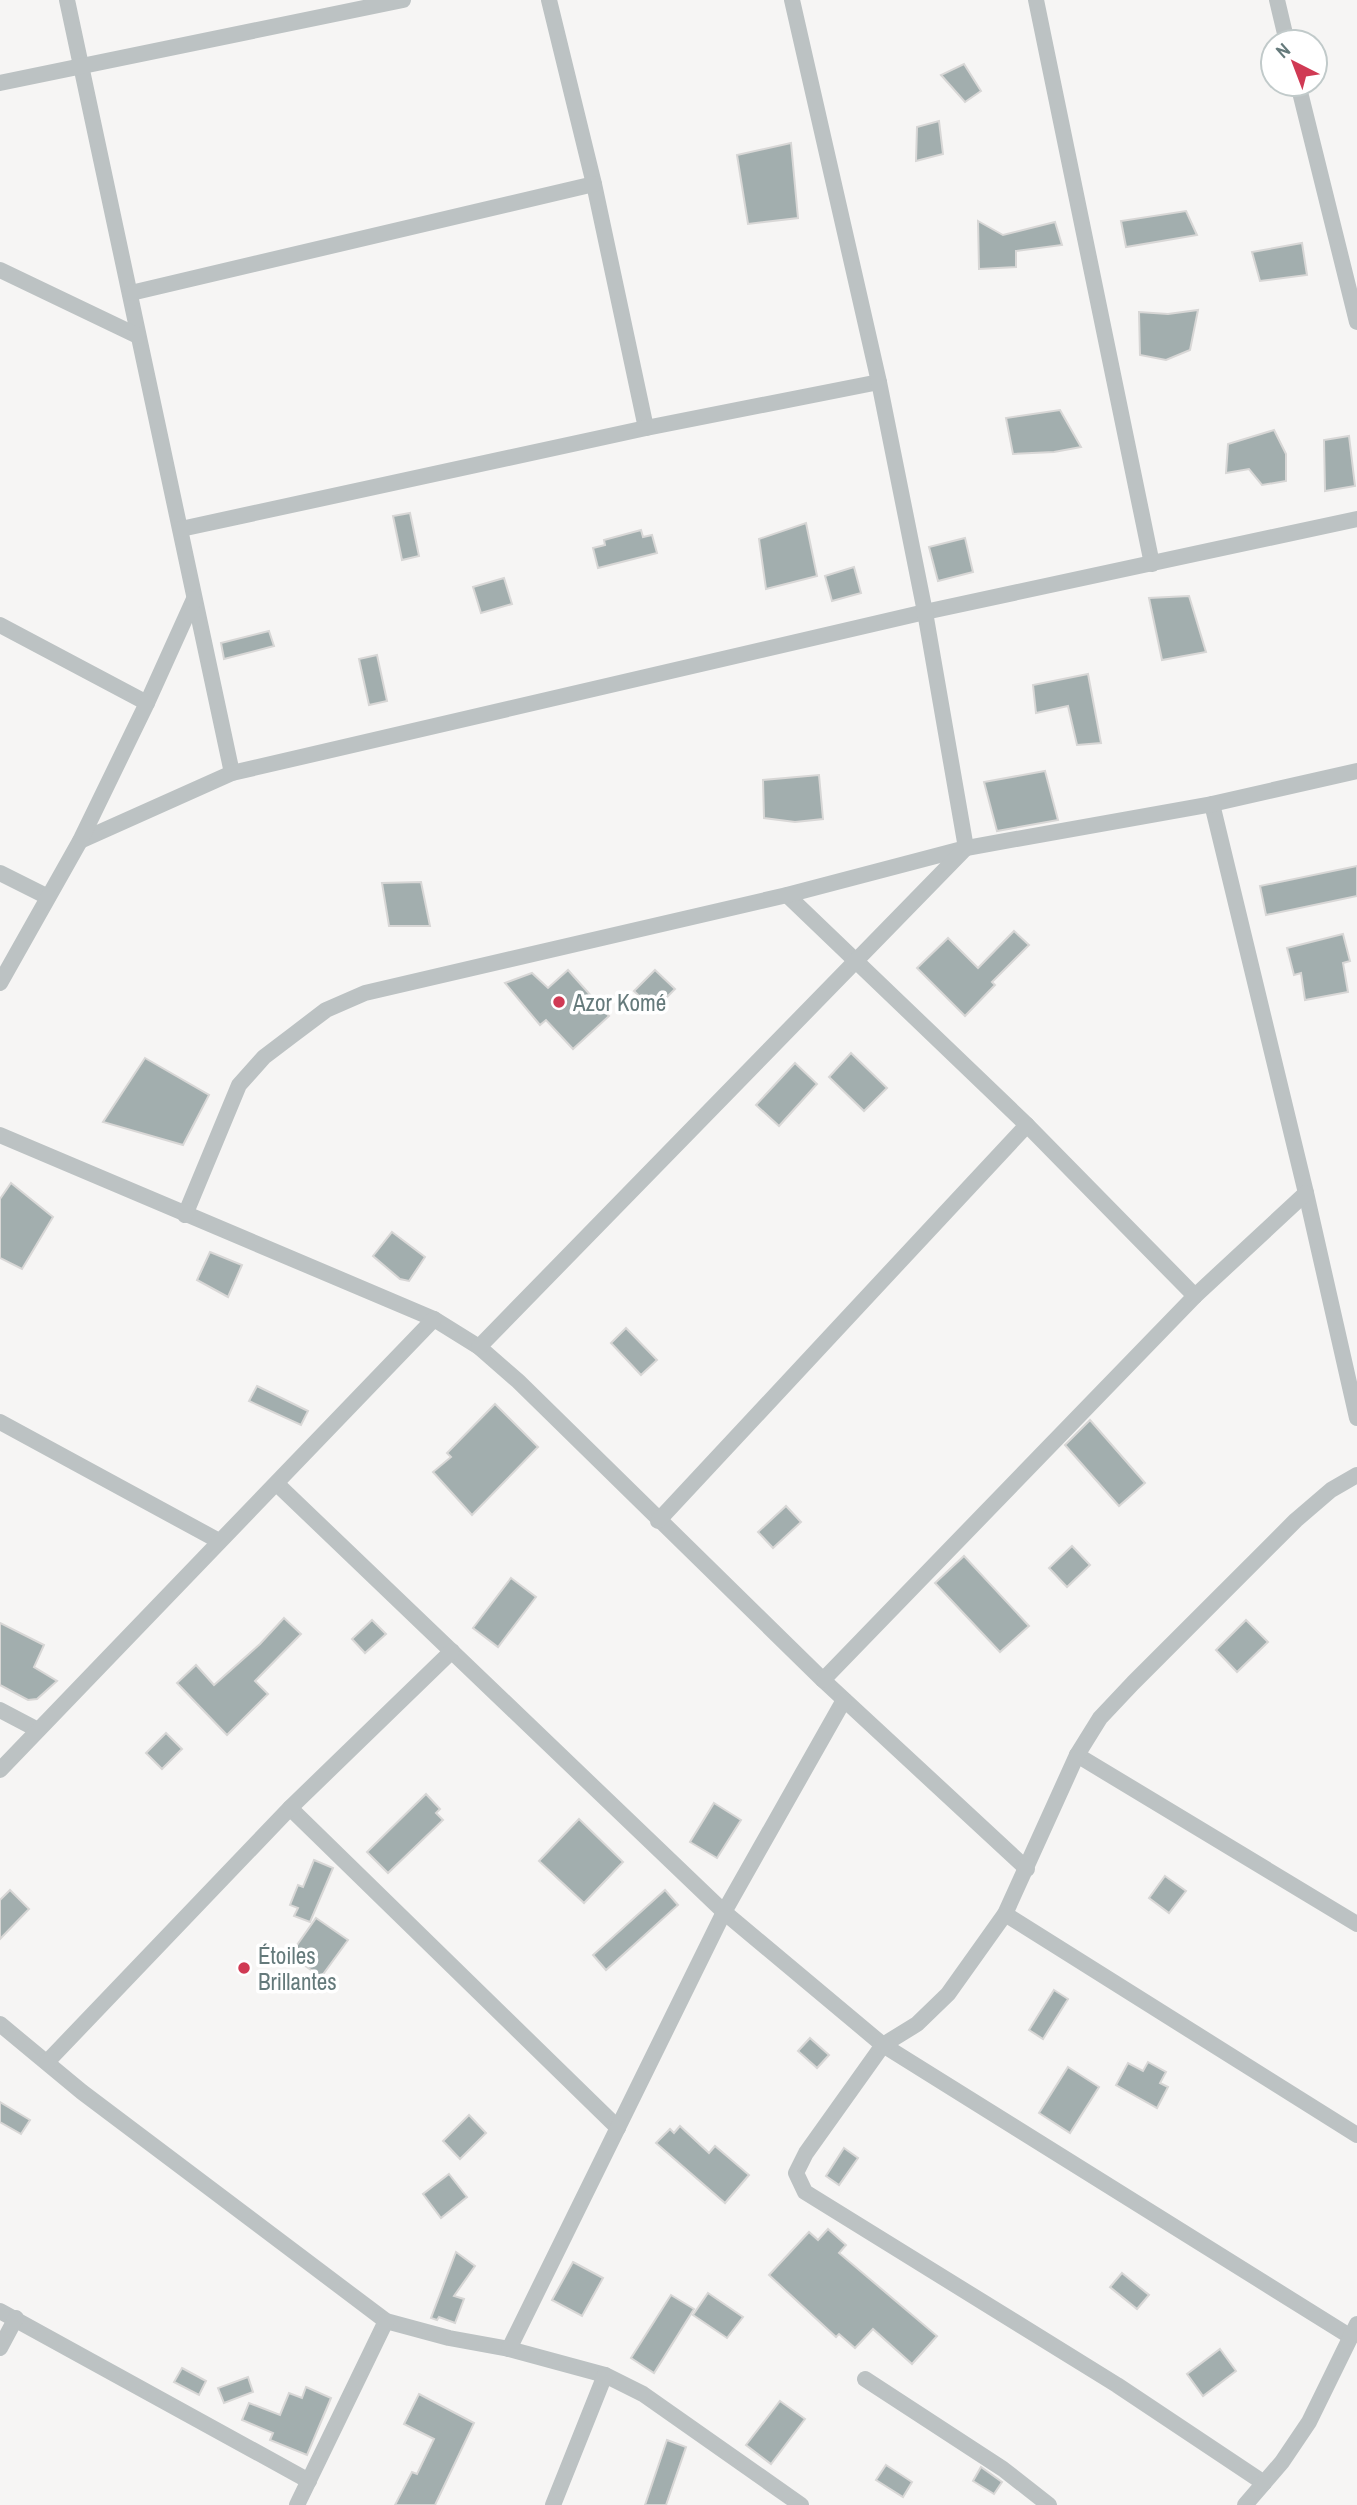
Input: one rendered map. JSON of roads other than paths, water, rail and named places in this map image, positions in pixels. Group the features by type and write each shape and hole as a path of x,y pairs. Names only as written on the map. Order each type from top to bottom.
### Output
{"street":[{"path":"67,0 232,773"},
{"path":"0,83 403,0"},
{"path":"549,0 594,184 646,428"},
{"path":"792,0 879,382 925,612 966,848"},
{"path":"1036,0 1152,564"},
{"path":"1277,0 1284,28"},
{"path":"1301,98 1357,322"},
{"path":"131,293 594,184"},
{"path":"0,270 138,336"},
{"path":"181,529 646,428 879,382"},
{"path":"80,841 232,773 925,612 1357,519"},
{"path":"0,983 80,841 194,599"},
{"path":"0,625 147,703"},
{"path":"185,1215 239,1085 264,1057 326,1010 365,993 787,895 966,848 1212,804 1357,771"},
{"path":"1212,804 1357,1418"},
{"path":"479,1347 966,848"},
{"path":"0,873 48,897"},
{"path":"787,895 1027,1125 1195,1296"},
{"path":"658,1521 1027,1125"},
{"path":"0,1135 434,1319 479,1347 518,1381 823,1680 1027,1869"},
{"path":"823,1680 1195,1296 1306,1193"},
{"path":"0,1770 434,1319"},
{"path":"0,1422 219,1541"},
{"path":"1264,2483 1117,2385 804,2192 796,2173 806,2153 883,2045 916,2024 948,1994 1004,1914 1027,1869 1077,1755 1100,1718 1296,1520 1331,1490 1357,1475"},
{"path":"277,1484 724,1912 883,2045 1354,2330 1309,2422 1282,2462 1245,2505"},
{"path":"47,2062 290,1808 452,1651"},
{"path":"509,2349 724,1912 844,1700"},
{"path":"0,1710 38,1730"},
{"path":"1077,1755 1357,1924"},
{"path":"290,1808 618,2127"},
{"path":"1004,1914 1357,2135"},
{"path":"0,2024 82,2092 386,2321 449,2338 509,2349 605,2375 643,2394 801,2505"},
{"path":"0,2311 309,2481"},
{"path":"0,2348 16,2318"},
{"path":"297,2505 386,2321"},
{"path":"553,2505 605,2375"},
{"path":"865,2379 1003,2469 1049,2505"}],"place":[{"name":"Azor Komé","path":"559,1002"},
{"name":"Étoiles Brillantes","path":"244,1968"}]}
